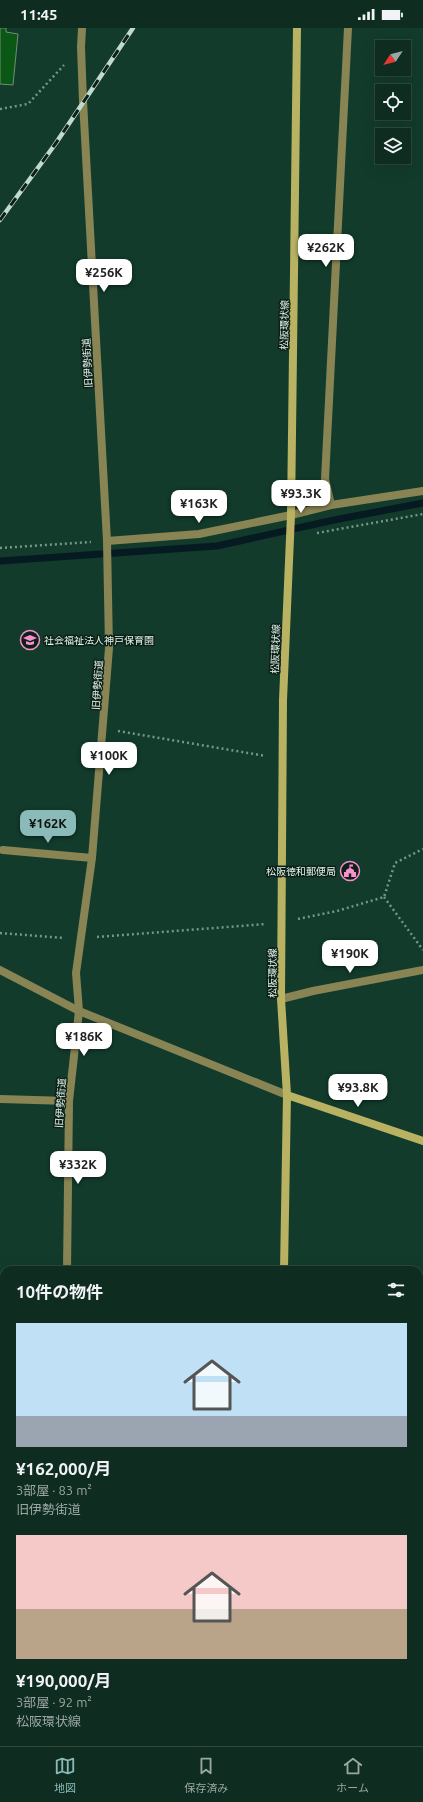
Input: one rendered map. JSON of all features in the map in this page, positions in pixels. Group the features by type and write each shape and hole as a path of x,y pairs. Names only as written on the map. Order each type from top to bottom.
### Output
{"main road":[{"name":"松阪環状線","path":"284,1266 287,1095 281,999 283,700 291,515 297,28"},
{"path":"287,1095 423,1141"}],"street":[{"name":"旧伊勢街道","path":"66,1266 69,1100 79,1011 76,973 92,858 110,648 107,541 81,47 82,28"},
{"path":"331,505 325,479 348,28"},
{"path":"107,541 199,534 331,505 423,491"},
{"path":"3,850 92,858"},
{"path":"0,970 79,1011 287,1095"},
{"path":"281,999 313,990 423,970"},
{"path":"0,1099 69,1100"}],"path":[{"path":"0,109 28,104 81,47"},
{"path":"317,533 423,514"},
{"path":"0,548 107,541"},
{"path":"104,728 283,759"},
{"path":"384,897 395,863 423,849"},
{"path":"0,933 80,940 282,922 337,911 384,897"},
{"path":"384,897 423,950"}],"building":[{"path":"0,28 6,28 6,32 18,34 13,85 0,84"}],"waterway":[{"path":"0,561 217,546 334,520 423,503"}],"railway":[{"path":"0,220 56,143 133,28"}],"place":[{"name":"社会福祉法人神戸保育園","path":"30,640"},
{"name":"松阪徳和郵便局","path":"350,871"}]}
